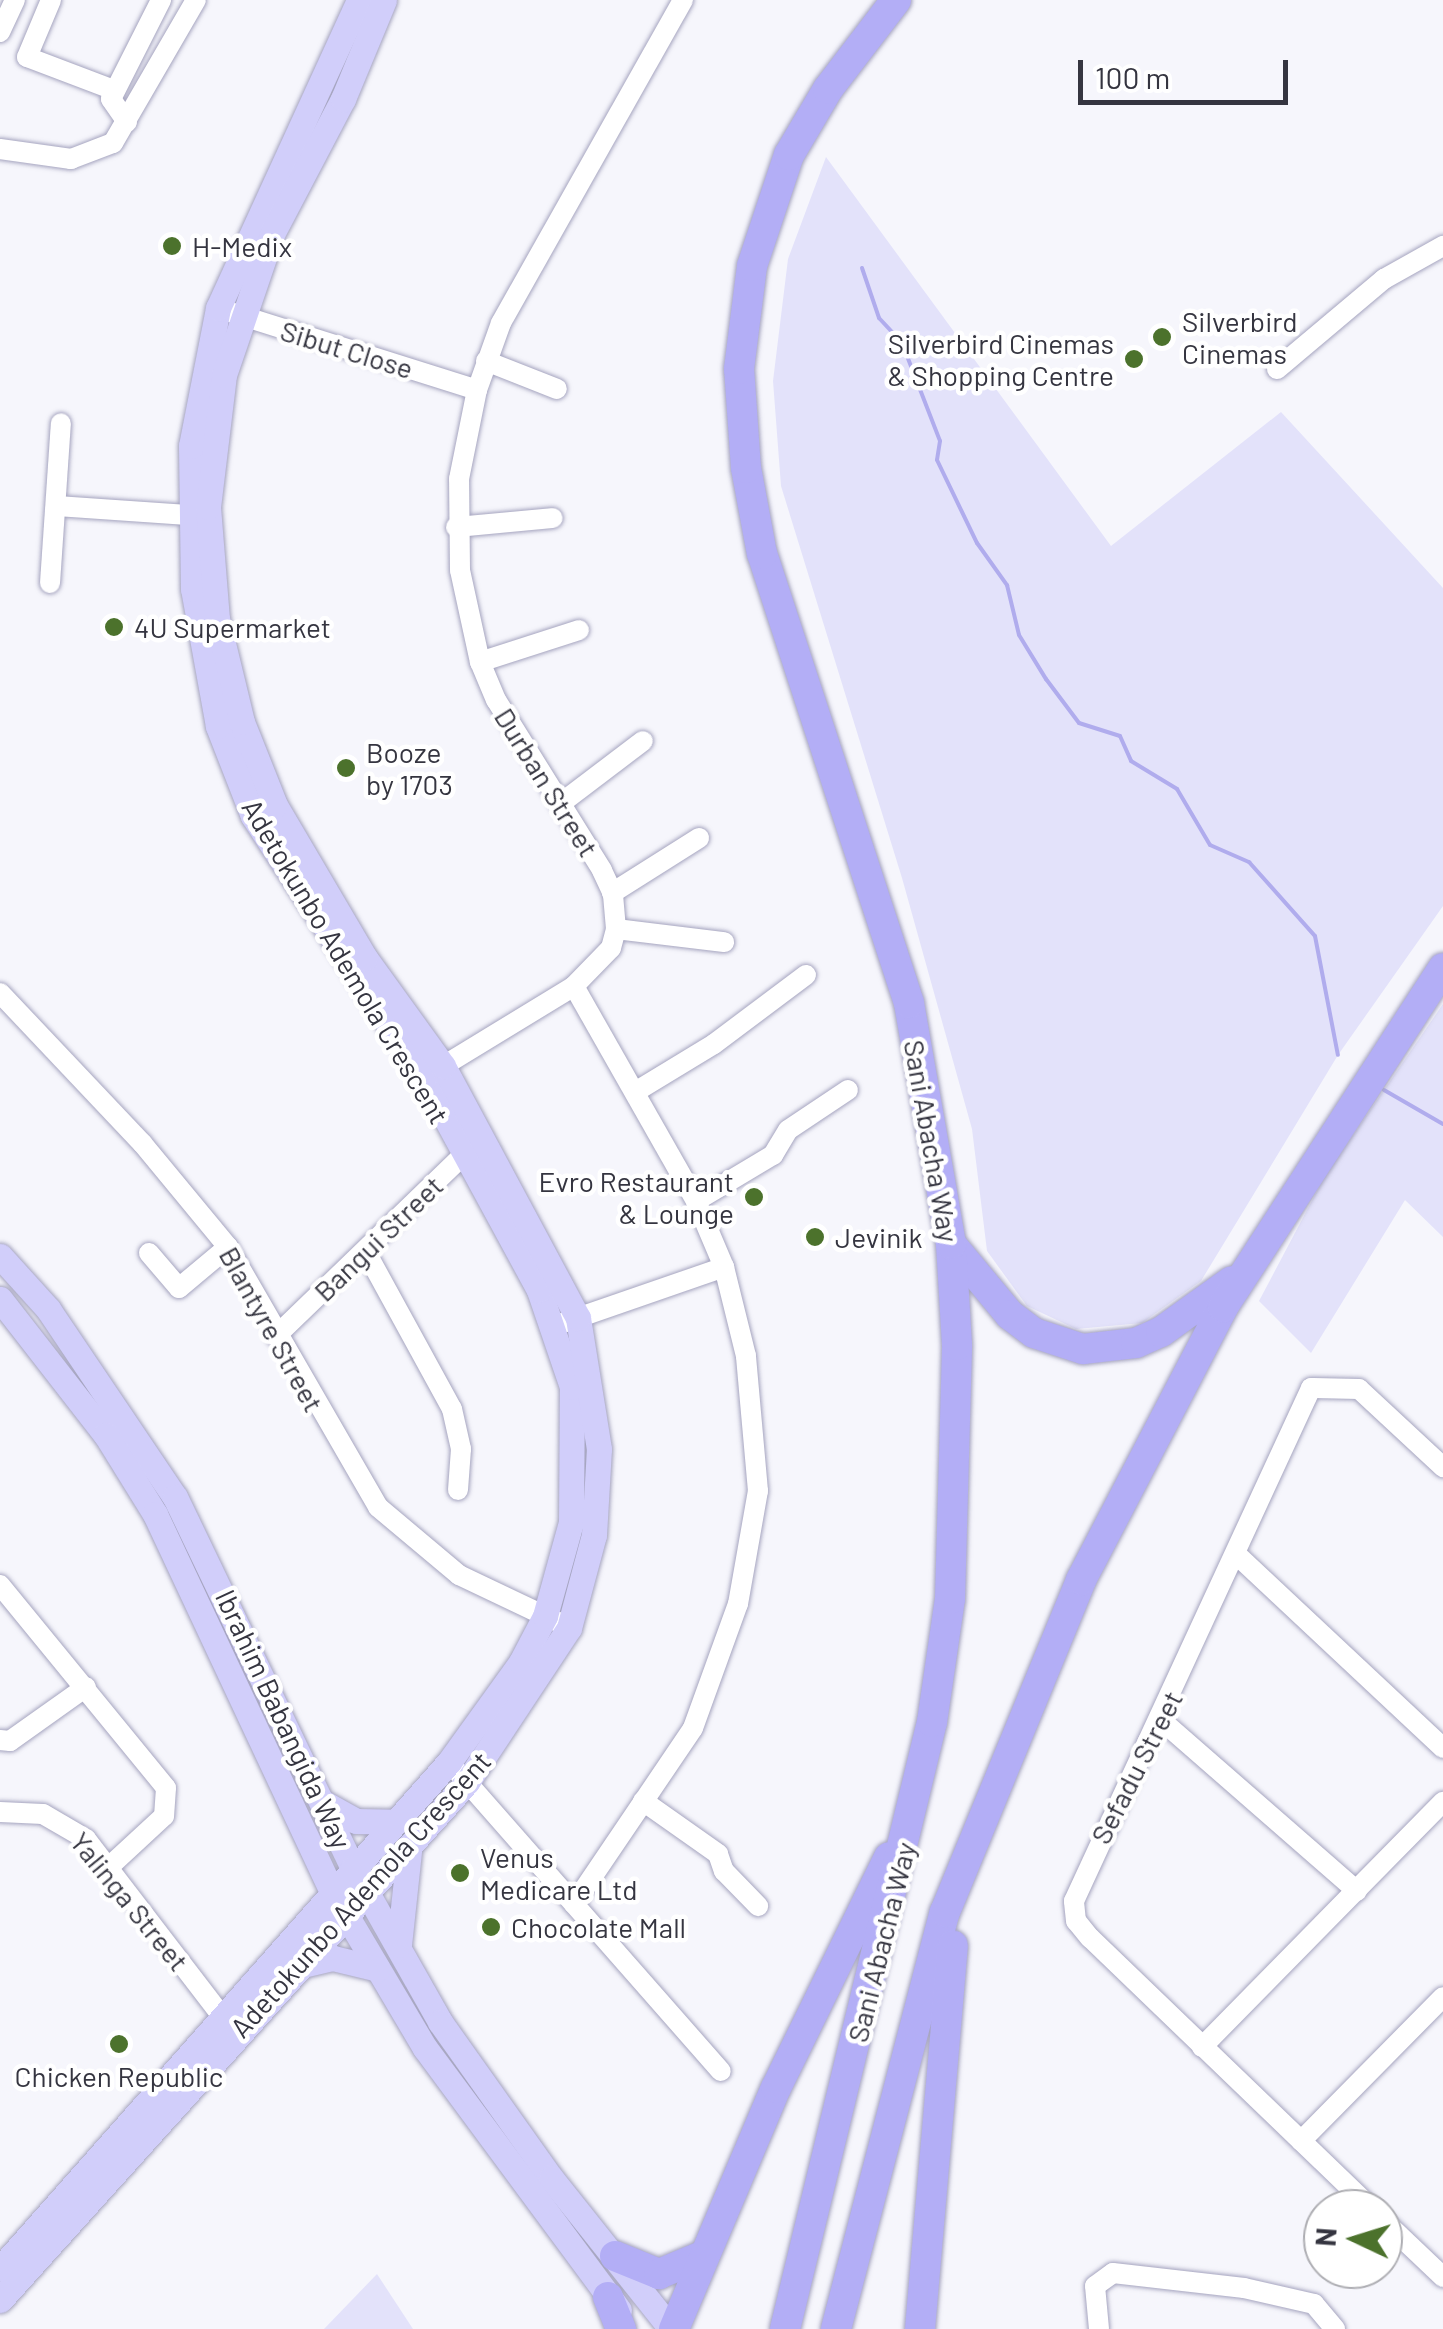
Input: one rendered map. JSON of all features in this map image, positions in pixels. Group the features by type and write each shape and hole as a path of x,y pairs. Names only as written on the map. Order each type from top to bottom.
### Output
{"highway":[{"name":"Sani Abacha Way","path":"785,2329 913,1810 950,1599 958,1461 951,1244 909,1003 762,554 740,416 752,266 789,155 828,89 896,0"},
{"name":"Sani Abacha Way","path":"836,2329 914,2025 967,1853 1121,1496 1267,1233 1443,968"},
{"path":"951,1244 1010,1315 1034,1333 1083,1349 1136,1343 1162,1332 1245,1270"},
{"path":"673,2329 702,2256 913,1810"},
{"path":"920,2329 937,2082 967,1853"},
{"path":"615,2256 659,2274 702,2256"},
{"path":"608,2297 621,2329"}],"main road":[{"name":"Adetokunbo Ademola Crescent","path":"0,2269 229,2025 298,1966 467,1782 569,1628 584,1586 598,1497 592,1375 566,1322 518,1247 434,1072 301,854 258,766 228,673 208,507 229,312 358,0"},
{"name":"Adetokunbo Ademola Crescent","path":"384,0 201,372 189,516 192,590 218,726 236,777 279,863 434,1072"},
{"name":"Ibrahim Babangida Way","path":"0,1256 48,1309 175,1497 353,1868 399,1950 500,2107 673,2329"},
{"name":"Ibrahim Babangida Way","path":"0,1299 106,1435 154,1514 332,1891 378,1969 498,2154 635,2329"},
{"name":"Adetokunbo Ademola Crescent","path":"0,2300 229,2025 332,1891 449,1762 521,1662 561,1574 576,1480 566,1322"},
{"path":"322,1802 356,1821 395,1822"},
{"path":"399,1950 399,1898 410,1846"},
{"path":"298,1932 311,1896 313,1849"},
{"path":"298,1966 348,1959 378,1969"}],"street":[{"path":"0,32 15,0"},
{"path":"51,0 27,57 114,90"},
{"path":"128,122 114,108 114,90 160,0"},
{"path":"0,149 70,158 96,154 128,122 196,0"},
{"name":"Durban Street","path":"616,930 612,893 480,662 456,527 476,390 501,322 684,0"},
{"path":"1278,368 1384,279 1443,246"},
{"name":"Sibut Close","path":"229,312 476,390"},
{"path":"486,361 557,389"},
{"path":"50,584 61,423"},
{"path":"56,506 189,516"},
{"path":"456,527 553,518"},
{"path":"480,662 579,630"},
{"path":"560,804 643,741"},
{"path":"612,893 700,838"},
{"path":"434,1072 574,986 611,948 616,930 724,942"},
{"path":"635,1092 714,1044 806,975"},
{"path":"574,986 696,1201 724,1268 755,1418 752,1541 717,1673 693,1728 574,1904"},
{"name":"Blantyre Street","path":"0,993 142,1142 228,1247 378,1508 459,1574 569,1628"},
{"path":"696,1201 773,1154 788,1130 848,1090"},
{"name":"Bangui Street","path":"276,1336 470,1148"},
{"path":"149,1253 179,1288 228,1247"},
{"path":"366,1252 452,1410 461,1449 458,1490"},
{"path":"566,1322 724,1268"},
{"name":"Sefadu Street","path":"1351,2189 1076,1921 1079,1880 1162,1720 1311,1388 1359,1389 1443,1467"},
{"path":"1238,1556 1443,1748"},
{"path":"0,1586 156,1770 169,1802 164,1816 109,1867"},
{"path":"0,1740 10,1741 86,1687"},
{"path":"1162,1720 1356,1891"},
{"path":"449,1762 721,2071"},
{"path":"643,1802 718,1854 724,1871 758,1906"},
{"path":"1202,2046 1443,1802"},
{"name":"Yalinga Street","path":"0,1812 65,1822 109,1867 229,2025"},
{"path":"1301,2141 1443,1998"},
{"path":"1403,2239 1443,2278"},
{"path":"1099,2329 1096,2286 1113,2273 1314,2304 1336,2329"}],"shaded area":[{"path":"826,157 1111,546 1281,412 1443,588 1443,906 1338,1055 1201,1281 1142,1323 1076,1329 1027,1306 987,1251 972,1129 902,878 781,486 773,381 788,259"},
{"path":"1443,1004 1443,1237 1405,1200 1311,1353 1259,1301 1325,1176"},
{"path":"377,2274 413,2329 324,2329"}],"waterway":[{"path":"862,268 879,318 902,343 940,441 937,460 977,543 1007,585 1019,635 1079,723 1120,736 1131,761 1177,789 1210,845 1249,862 1315,936 1338,1055"},
{"path":"1384,1090 1443,1124"}],"place":[{"name":"H-Medix","path":"172,246"},
{"name":"Silverbird Cinemas","path":"1162,337"},
{"name":"Silverbird Cinemas & Shopping Centre","path":"1134,359"},
{"name":"4U Supermarket","path":"114,627"},
{"name":"Booze by 1703","path":"346,768"},
{"name":"Evro Restaurant & Lounge","path":"754,1197"},
{"name":"Jevinik","path":"815,1237"},
{"name":"Venus Medicare Ltd","path":"460,1873"},
{"name":"Chocolate Mall","path":"491,1927"},
{"name":"Chicken Republic","path":"119,2044"}]}
